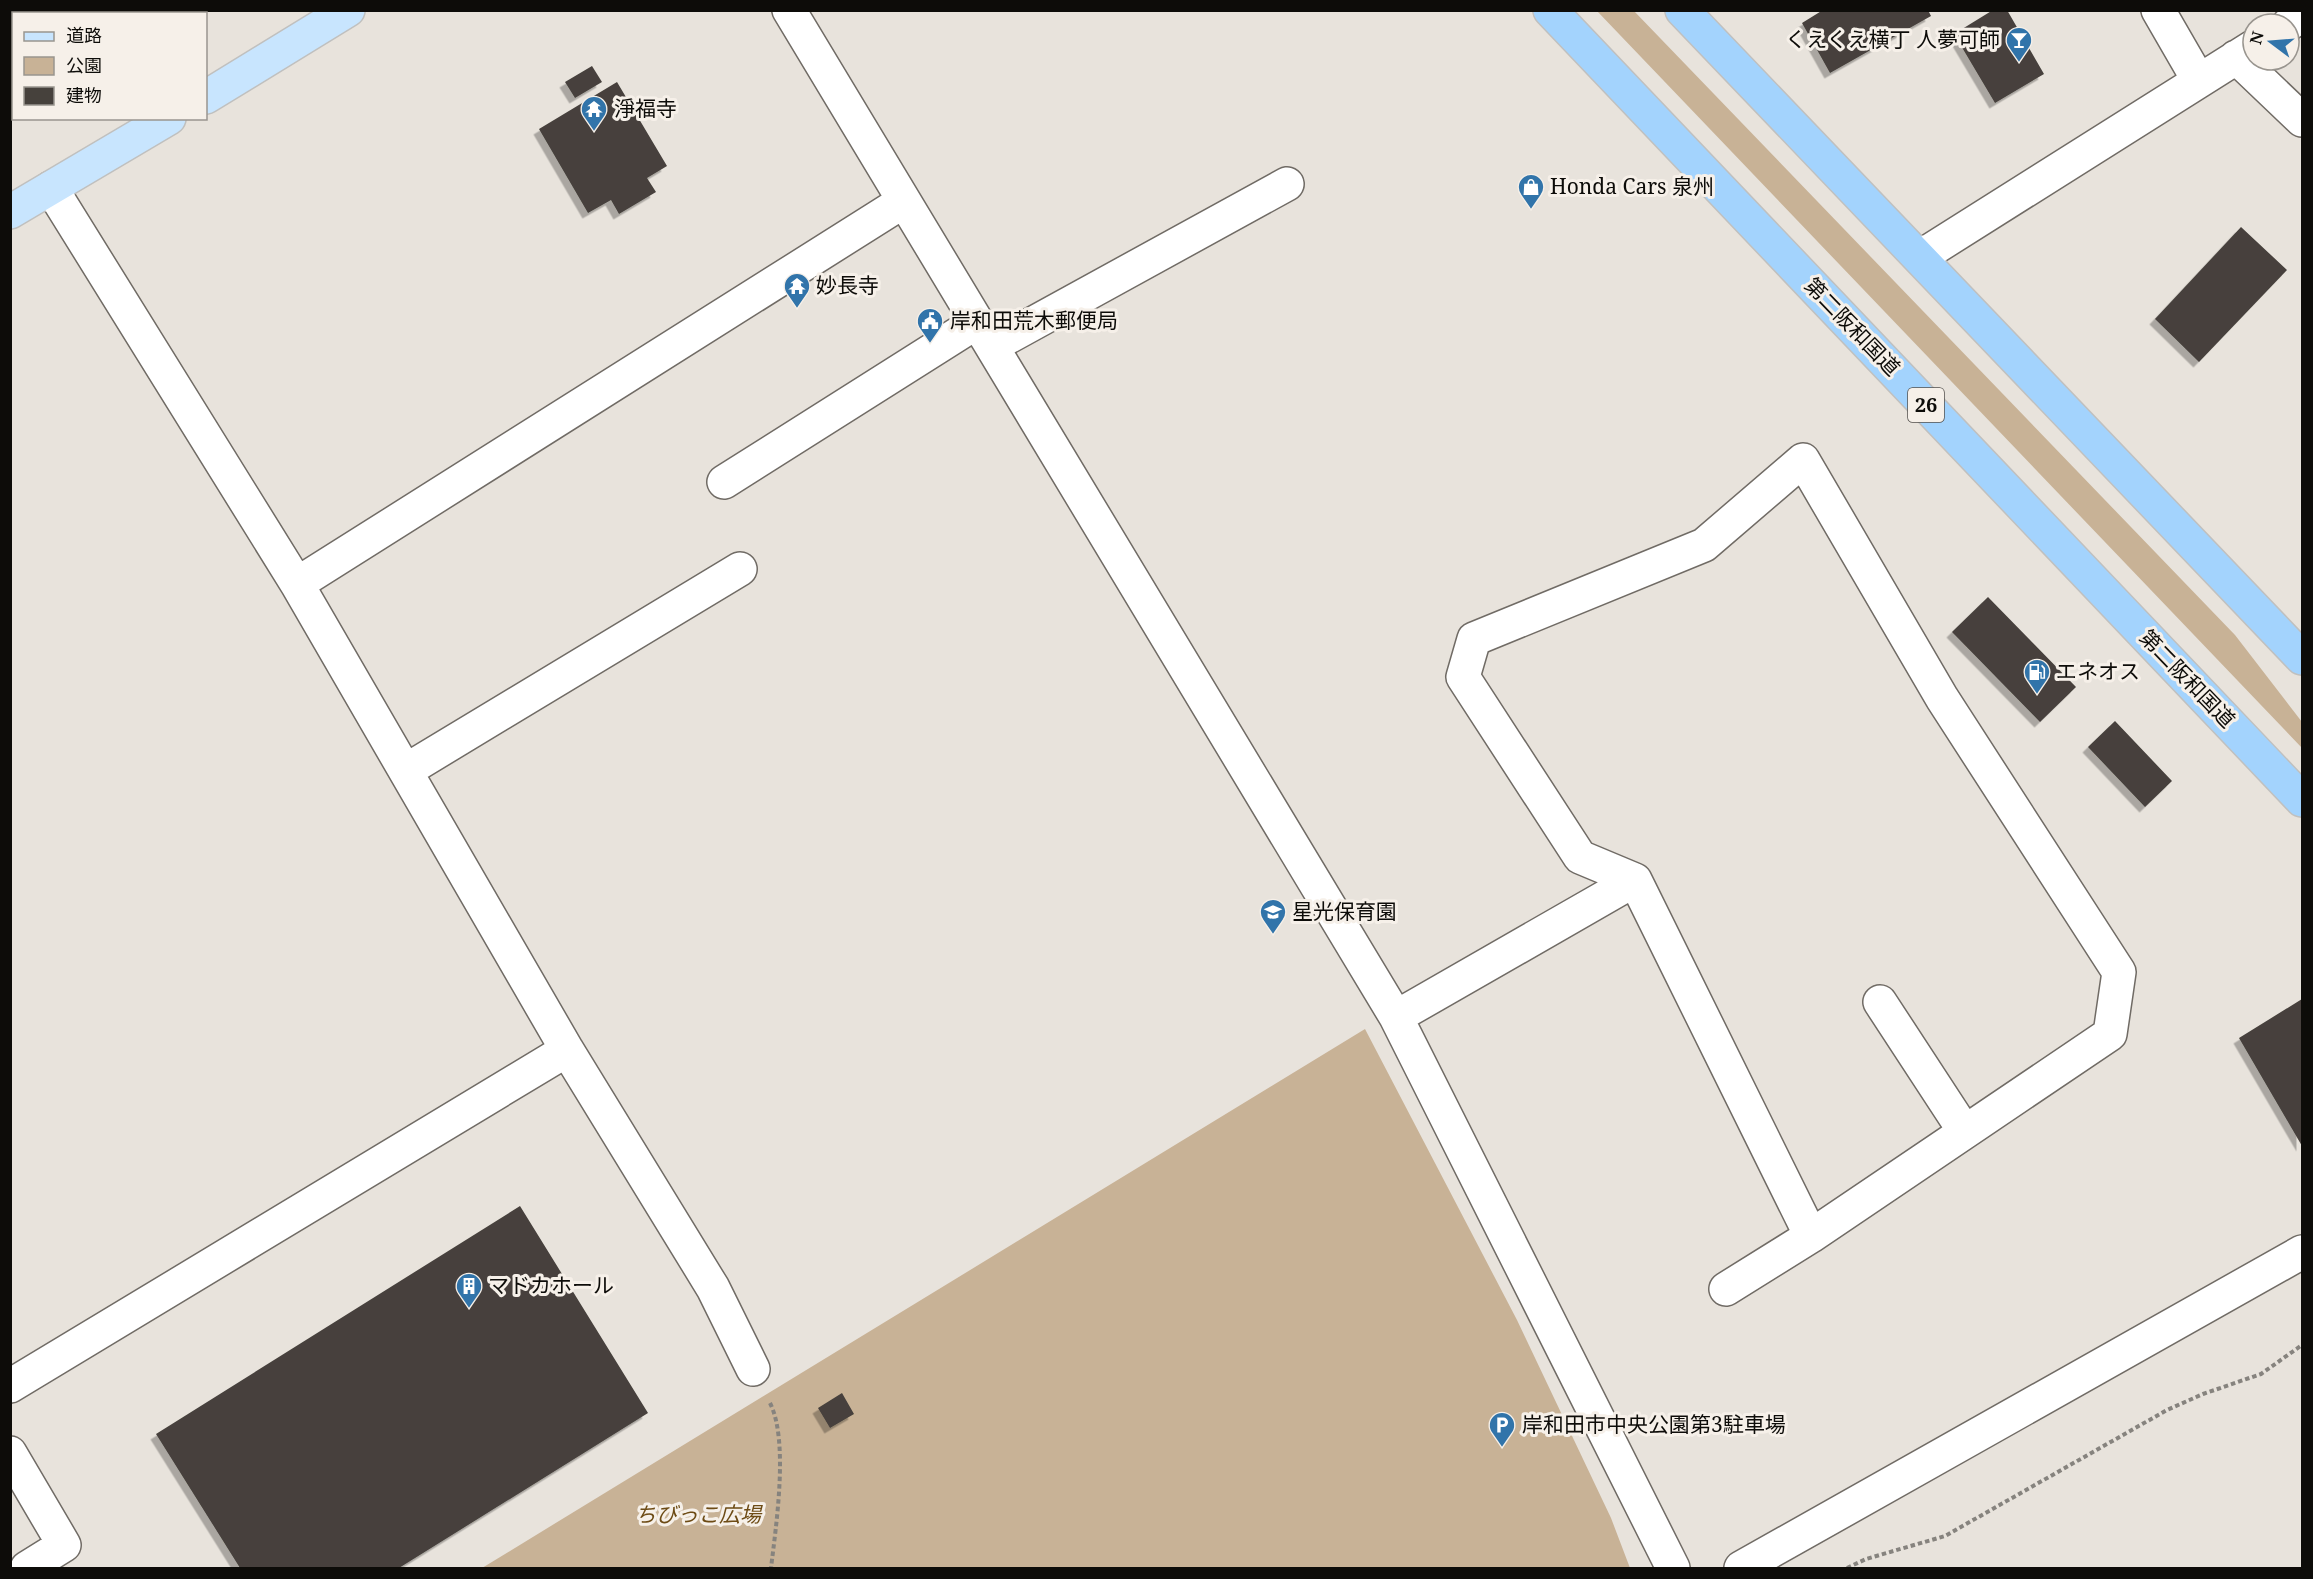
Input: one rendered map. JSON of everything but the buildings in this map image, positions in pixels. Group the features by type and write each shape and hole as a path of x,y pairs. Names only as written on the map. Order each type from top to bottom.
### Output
{"highway":[{"name":"第二阪和国道","path":"1550,10 2302,800"},
{"path":"1682,10 2302,658"}],"main road":[{"path":"207,96 311,21 348,10"},
{"path":"10,212 166,120"}],"street":[{"path":"789,10 1396,1017 1673,1569"},
{"path":"2158,10 2199,81"},
{"path":"1920,257 2241,55"},
{"path":"2262,72 2302,120"},
{"path":"724,482 985,334 1287,184"},
{"path":"51,188 297,584 567,1050 713,1288 753,1369"},
{"path":"297,584 904,201"},
{"path":"1726,1289 1811,1236 2110,1034 2119,972 1942,698 1803,460 1704,546 1474,639 1463,677 1580,857 1635,880 1811,1236"},
{"path":"406,770 740,569"},
{"path":"1396,1017 1635,880"},
{"path":"1880,1002 1965,1132"},
{"path":"10,1386 567,1050"},
{"path":"1741,1569 2302,1252"},
{"path":"10,1453 64,1545 27,1569"}],"path":[{"path":"1847,1569 1866,1559 1945,1536 2167,1410 2203,1394 2261,1374 2302,1345"},
{"path":"753,1369 776,1416 780,1493 771,1569"}],"green space":[{"path":"1597,11 1634,11 2235,635 2302,722 2302,748"},
{"name":"ちびっこ広場","path":"1365,1029 1517,1320 1611,1518 1630,1568 482,1568"}],"place":[{"name":"くえくえ横丁 人夢可師","path":"2019,63"},
{"name":"淨福寺","path":"594,132"},
{"name":"Honda Cars 泉州","path":"1531,210"},
{"name":"妙長寺","path":"797,309"},
{"name":"岸和田荒木郵便局","path":"930,344"},
{"name":"エネオス","path":"2037,695"},
{"name":"星光保育園","path":"1273,935"},
{"name":"マドカホール","path":"469,1309"},
{"name":"岸和田市中央公園第3駐車場","path":"1502,1448"}]}
